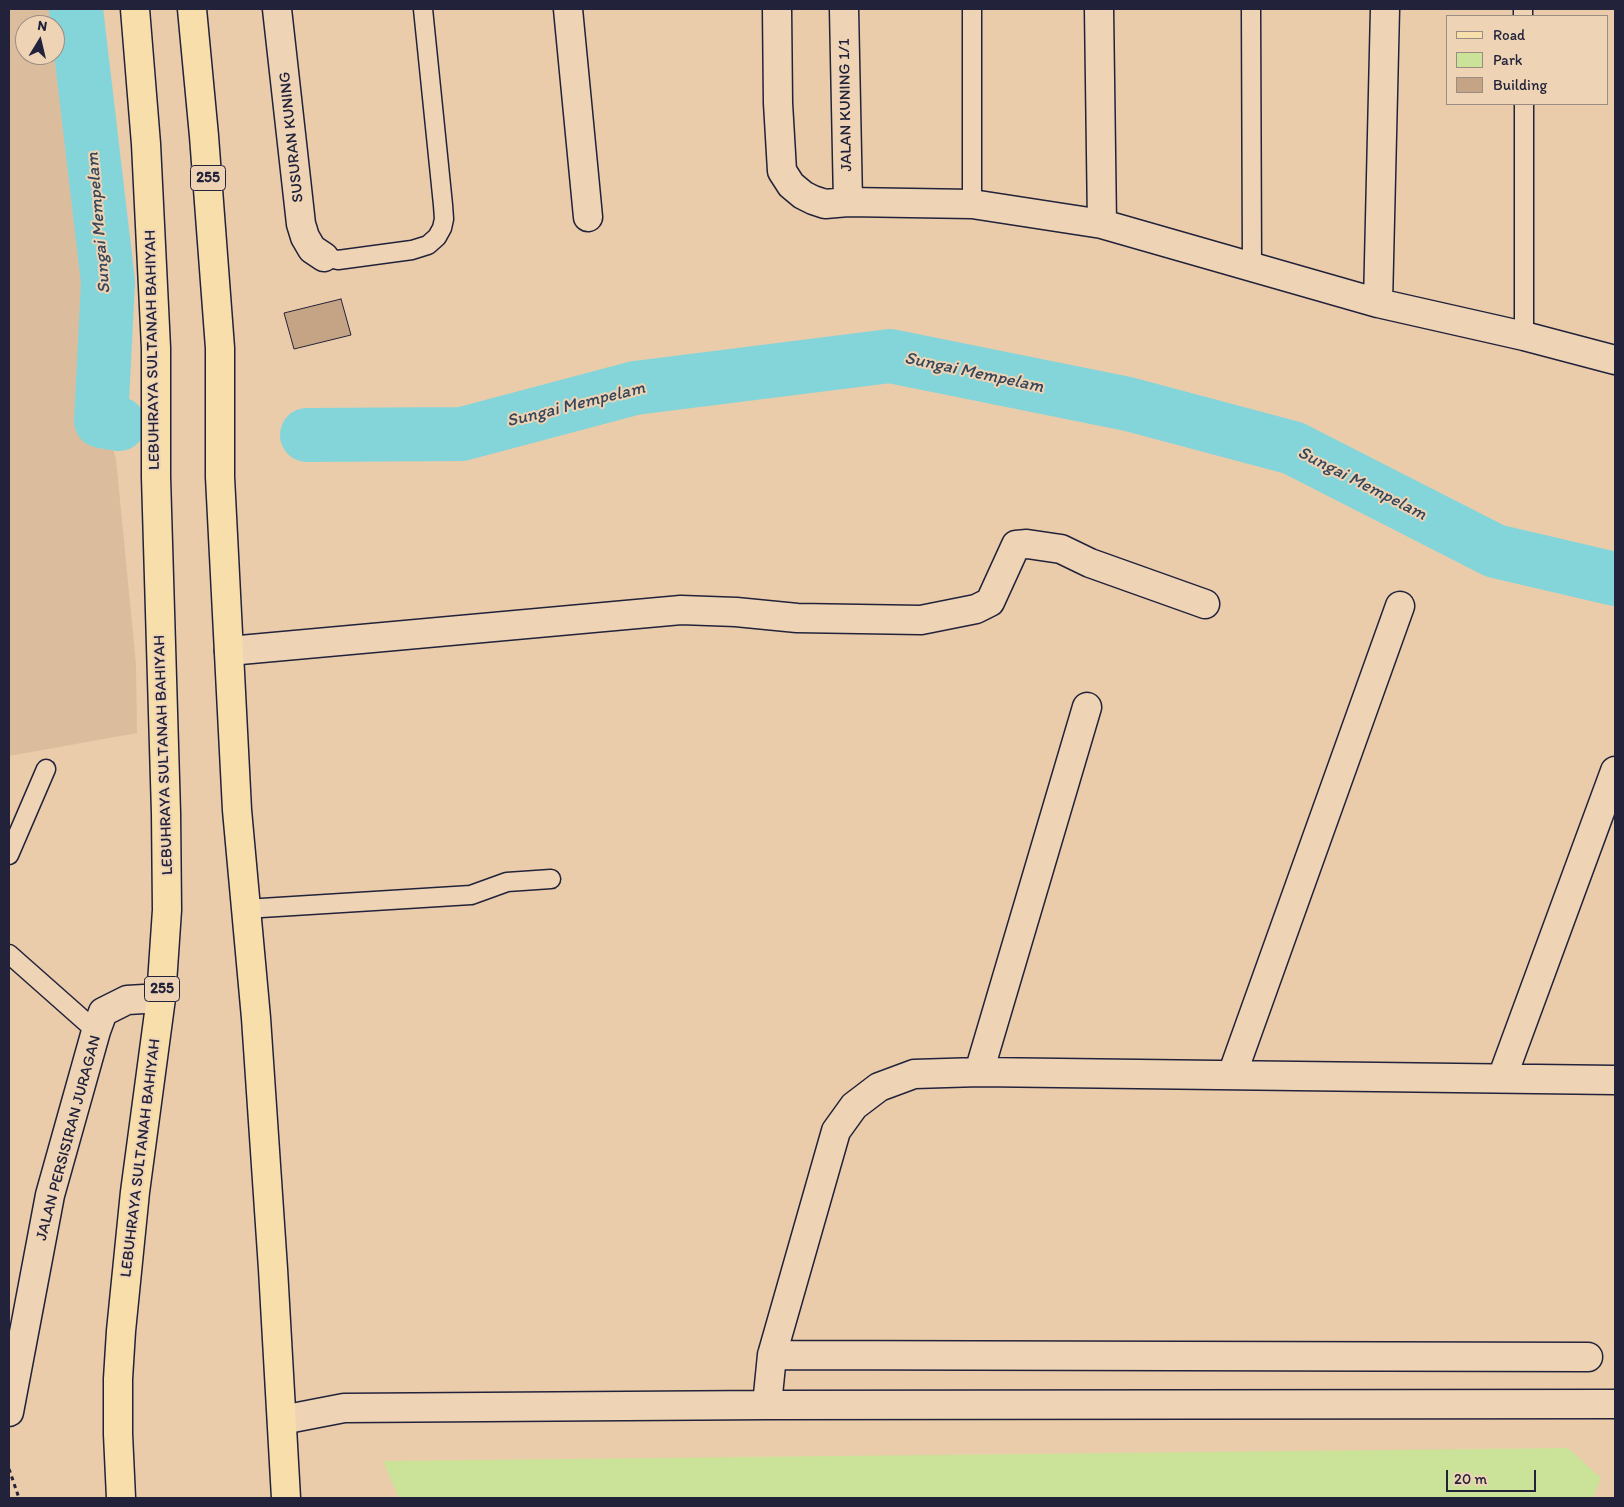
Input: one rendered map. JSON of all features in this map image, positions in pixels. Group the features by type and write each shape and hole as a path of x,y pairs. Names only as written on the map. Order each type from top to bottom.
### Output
{"main road":[{"name":"LEBUHRAYA SULTANAH BAHIYAH","path":"121,1498 118,1379 121,1331 135,1192 161,998 167,910 156,477 156,348 146,144 135,9"},
{"name":"255","path":"192,9 204,136 220,348 220,477 237,810 256,1018 286,1498"}],"street":[{"name":"SUSURAN KUNING","path":"278,9 301,224 305,237 312,249 324,257"},
{"path":"568,9 588,217"},
{"path":"777,9 778,102 782,171 791,185 802,195 813,200 825,204 848,202 972,204 1102,224 1378,304 1524,336 1615,360"},
{"name":"JALAN KUNING 1/1","path":"844,9 848,202"},
{"path":"1099,9 1102,224"},
{"path":"1378,304 1384,9"},
{"path":"229,650 681,610 736,612 797,618 921,620 976,609 990,602 1016,545 1027,544 1061,549 1090,562 1206,604"},
{"path":"1232,1075 1400,606"},
{"path":"979,1072 1087,707"},
{"path":"1502,1078 1615,771"},
{"name":"JALAN PERSISIRAN JURAGAN","path":"9,1412 50,1195 96,1031 103,1012 127,1000 161,998"},
{"path":"767,1405 772,1355 836,1131 854,1106 879,1086 914,1074 979,1072 1615,1080"},
{"path":"772,1355 1588,1357"},
{"path":"282,1420 344,1408 767,1405 1615,1404"}],"lane":[{"path":"324,257 338,260 412,250 428,245 437,237 442,228 444,219 443,206 422,9"},
{"path":"972,9 972,204"},
{"path":"1251,9 1252,267"},
{"path":"1524,105 1524,336"},
{"path":"9,855 46,769"},
{"path":"245,909 471,895 507,882 551,879"},
{"path":"9,954 96,1031"}],"path":[{"path":"9,1469 19,1498"}],"shaded area":[{"path":"9,9 55,9 56,15 15,15 15,65 61,65 91,373 116,459 136,664 137,733 9,756"}],"green space":[{"path":"1568,1448 1601,1478 1593,1498 399,1498 383,1461"}],"building":[{"path":"341,299 351,335 294,349 284,313"}],"waterway":[{"name":"Sungai Mempelam","path":"76,9 108,282 101,421 119,424"},
{"name":"Sungai Mempelam","path":"307,435 462,434 635,388 890,356 1128,404 1293,448 1495,551 1615,579"}]}
